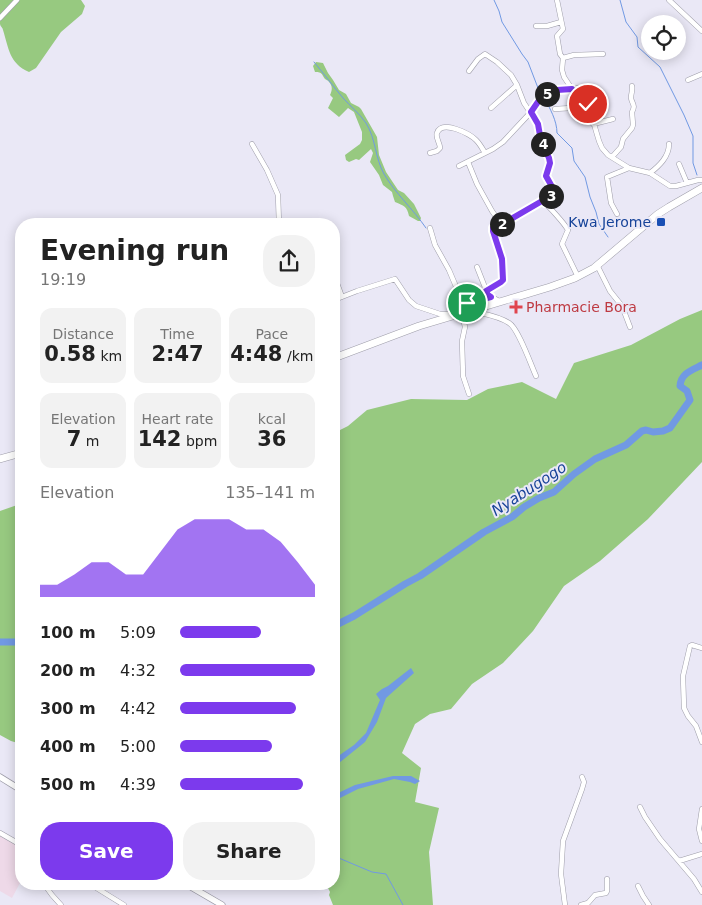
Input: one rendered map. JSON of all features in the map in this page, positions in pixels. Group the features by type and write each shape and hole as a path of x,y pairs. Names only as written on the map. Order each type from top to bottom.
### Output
{"highway":[{"path":"340,356 410,329 564,283 578,277 597,265 658,214 702,188"},
{"path":"0,459 15,455"},
{"path":"0,463 15,459"}],"main road":[{"path":"0,777 15,786"},
{"path":"196,890 222,905"}],"street":[{"path":"0,18 17,0"},
{"path":"557,0 563,29 557,36 560,54 563,58 562,70 564,77 576,95 588,104 602,148 629,168 650,173 670,186 702,180"},
{"path":"669,0 702,31"},
{"path":"536,26 547,26 561,22"},
{"path":"469,71 480,56 485,54 502,66 517,85 524,103 538,124 541,141 549,158 550,163 546,176 555,192 545,203"},
{"path":"563,58 574,54 603,54"},
{"path":"688,80 702,74"},
{"path":"491,108 517,85"},
{"path":"612,157 621,147 623,139 633,125 632,86"},
{"path":"459,166 503,142 531,112 542,96 557,90 589,87"},
{"path":"555,109 571,108 575,102 576,95"},
{"path":"593,124 613,119"},
{"path":"430,153 440,148 436,136 437,133 447,127 470,135 485,153"},
{"path":"252,144 267,170 278,195 279,218"},
{"path":"650,173 661,164 668,152 669,144"},
{"path":"468,162 477,184 501,224"},
{"path":"679,164 687,183"},
{"path":"617,214 611,203 607,177 629,168"},
{"path":"486,291 503,280 502,259 493,229 542,201 562,221 568,230 562,244 578,277"},
{"path":"430,228 435,244 449,270 463,303 491,297"},
{"path":"597,265 610,291 622,306 630,327"},
{"path":"478,267 488,295 500,302"},
{"path":"340,292 342,297 396,279 408,300 416,306 440,314 462,314 465,326 462,341 463,376 469,394"},
{"path":"470,311 491,316 510,324 516,331 536,376"},
{"path":"701,647 690,646 682,676 684,708 696,726 702,742"},
{"path":"565,905 561,874 563,841 582,789 584,782 582,777"},
{"path":"640,807 660,839 694,878 702,892"},
{"path":"702,809 699,829 702,841"},
{"path":"0,832 15,841"},
{"path":"679,861 702,854"},
{"path":"581,905 588,903 595,895 604,894 607,891 607,879"},
{"path":"638,886 649,905"},
{"path":"48,890 61,905"},
{"path":"100,890 124,905"}],"shaded area":[{"path":"0,834 15,843 16,890 12,898 0,891"}],"green space":[{"path":"0,0 81,0 85,6 82,14 61,32 36,68 29,72 17,64 11,55 0,24"},
{"path":"316,62 323,63 339,90 346,94 351,103 361,109 377,137 379,155 386,172 398,190 404,193 414,204 421,218 420,221 409,216 406,208 395,202 392,192 383,185 370,162 373,153 371,149 359,160 356,159 349,162 346,160 345,155 360,144 362,132 354,112 348,108 339,117 328,108 333,98 330,95 332,87 322,74 315,72 313,66"},
{"path":"702,310 702,462 648,519 600,561 564,586 533,631 503,663 472,684 451,709 430,714 415,724 402,753 421,768 415,802 439,808 429,852 433,905 333,905 329,890 340,890 340,430 348,426 367,410 411,399 467,400 488,389 522,382 556,399 574,363 631,345 680,319"},
{"path":"15,506 15,742 0,735 0,511"}],"water":[{"path":"411,668 414,673 386,698 377,722 365,742 340,762 340,755 366,733 380,700 376,694"},
{"path":"393,776 411,776 420,781 415,784 394,779 358,789 340,798 340,792 355,785"}],"waterway":[{"path":"494,0 502,22 528,62 542,94"},
{"path":"620,0 626,22 637,37 638,47 660,67 684,115 693,136 693,163 697,175"},
{"path":"314,62 366,123 372,135 384,174 426,228"},
{"path":"544,98 551,110 557,133 572,148 574,161 585,177 599,224 608,237"},
{"name":"Nyabugogo","path":"340,623 420,576 484,532 512,517 524,507 554,492 595,459 626,445 642,431 663,431 670,428 690,400 687,391 680,386 682,378 688,372 702,365"},
{"name":"Nyabugogo","path":"0,642 15,642"},
{"path":"340,859 372,872 386,874 403,905"}],"place":[{"name":"Kwa Jerome","path":"661,222"},
{"name":"Pharmacie Bora","path":"516,307"}],"route":[{"path":"467,303 491,297 486,291 503,280 502,259 493,228 542,201 545,203 555,192 547,180 546,172 550,163 549,158 541,141 538,124 531,112 542,96 557,90 572,89 576,95 588,104"}]}
